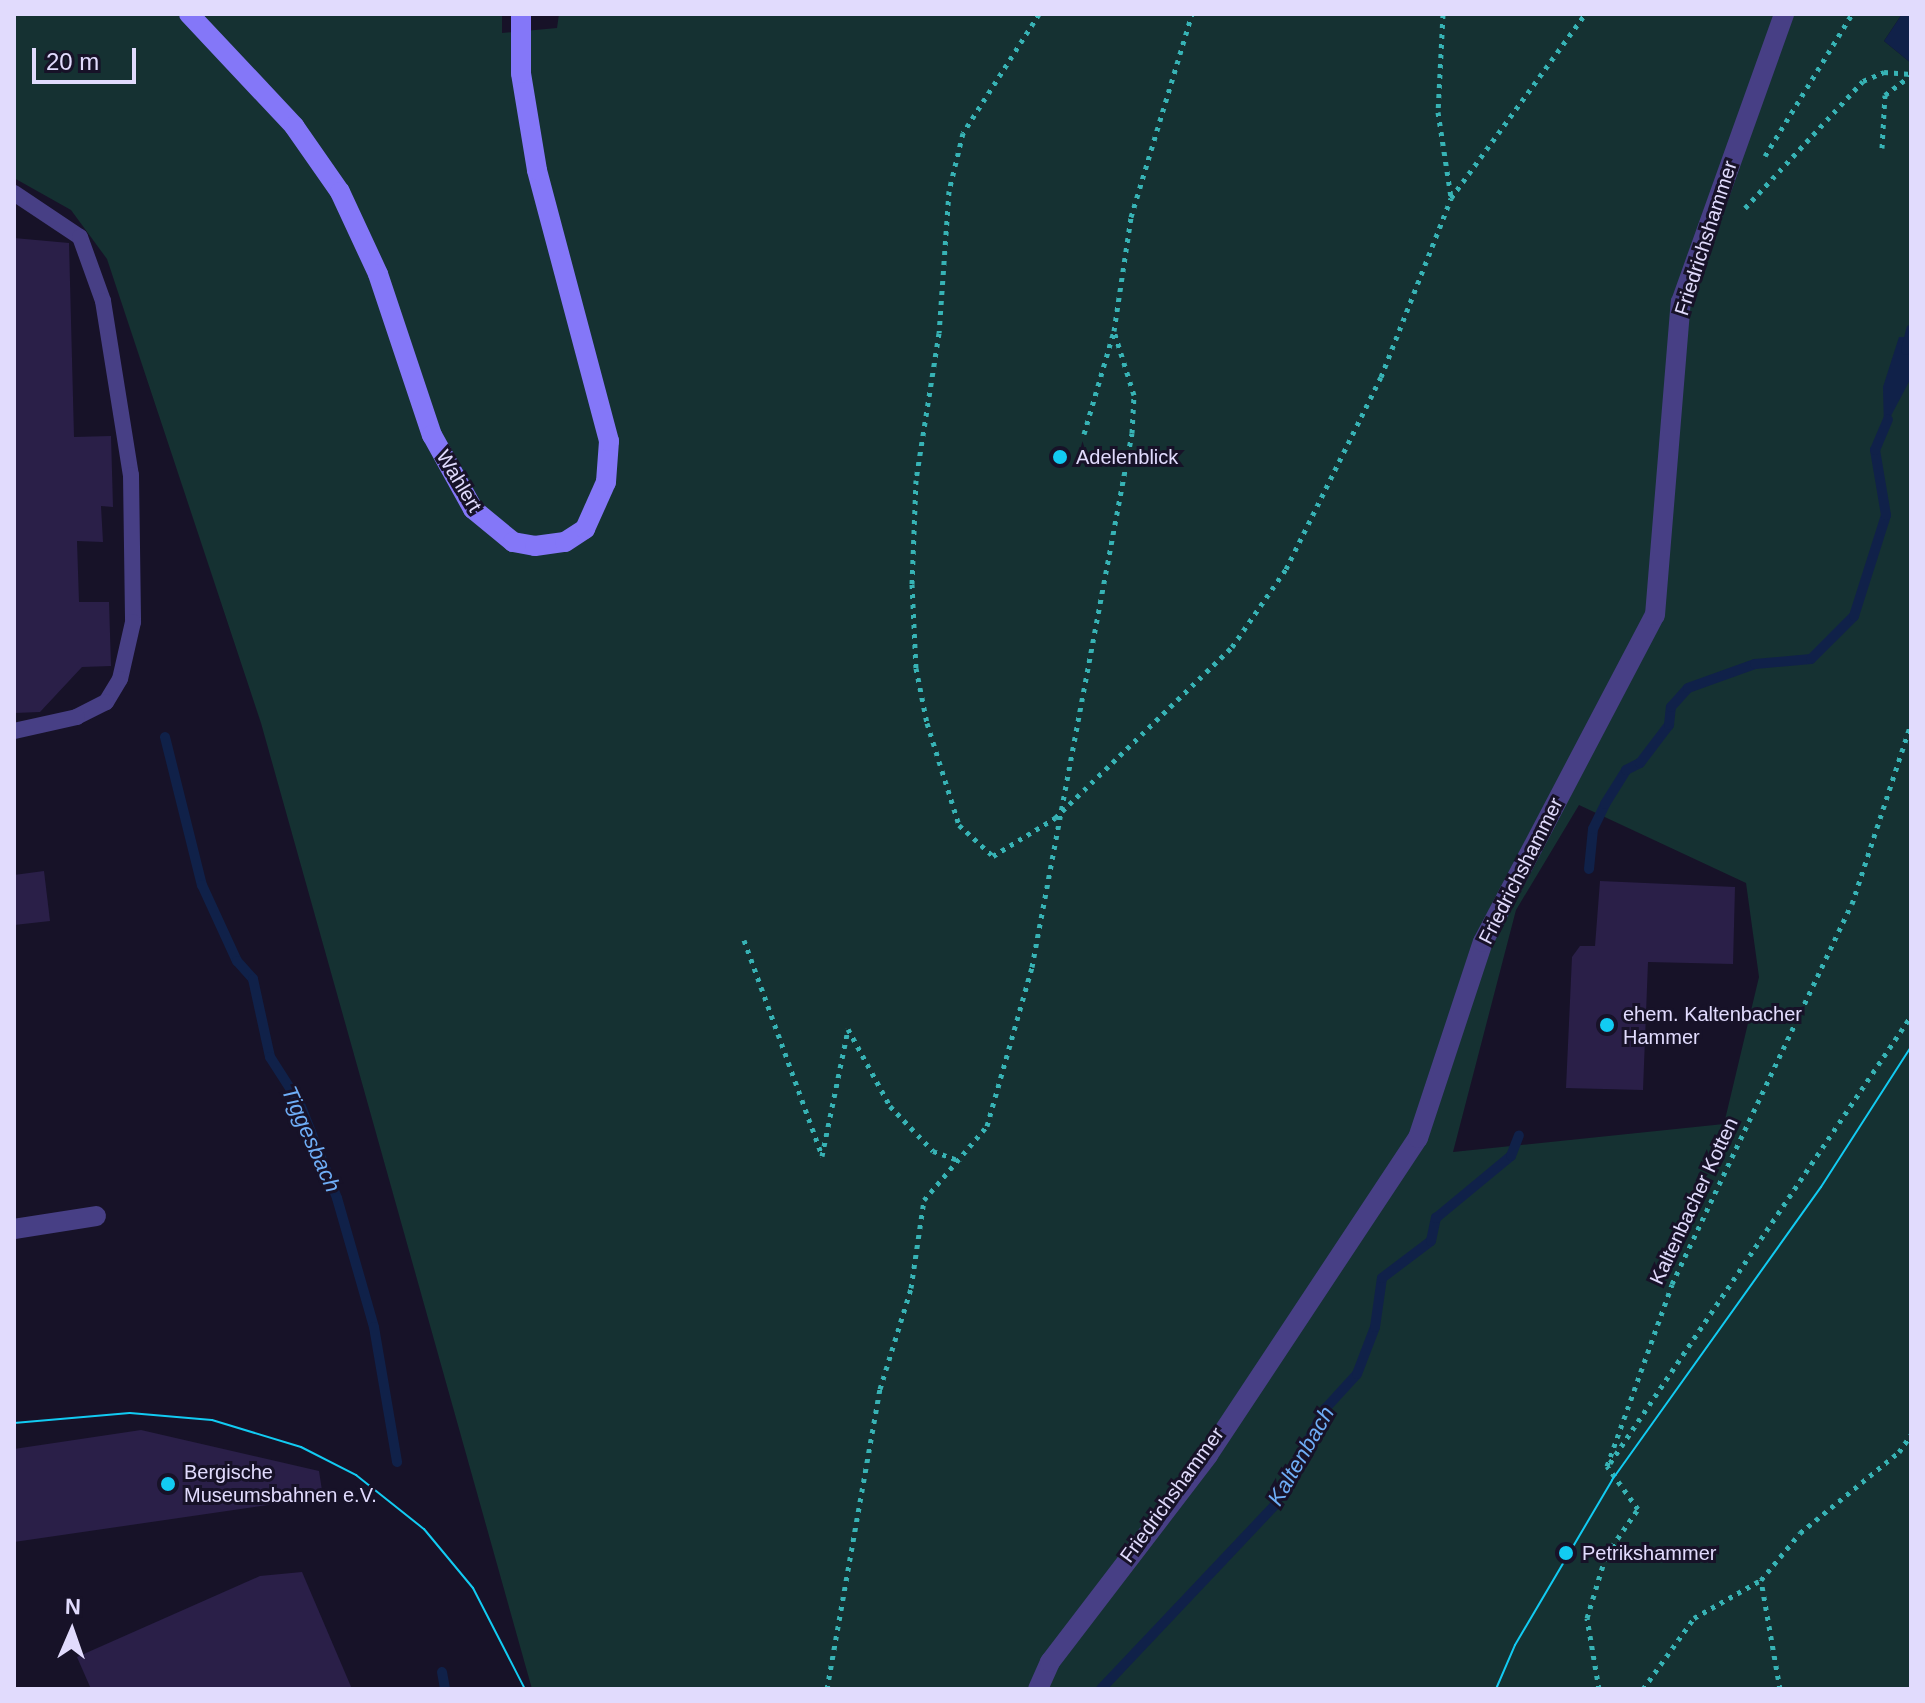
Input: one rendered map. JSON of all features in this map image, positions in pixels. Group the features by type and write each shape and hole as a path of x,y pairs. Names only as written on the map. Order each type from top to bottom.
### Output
{"main road":[{"name":"Wahlert","path":"189,14 294,126 340,192 378,274 432,435 473,509 513,542 535,546 565,542 585,529 606,482 609,441 537,170 521,73 521,14"}],"street":[{"name":"Friedrichshammer","path":"1038,1689 1050,1662 1208,1455 1418,1138 1483,942 1655,615 1681,302 1784,14"},
{"path":"14,1229 96,1216"}],"lane":[{"path":"14,193 80,237 103,301 131,475 133,622 120,679 106,702 77,717 14,731"}],"path":[{"path":"1039,14 963,133 949,191 939,333 916,480 912,584 916,668 959,825 993,856 1055,818 1232,647 1286,569 1381,377 1451,198 1585,14"},
{"path":"1084,434 1114,331 1131,217 1192,14"},
{"path":"1443,14 1438,112 1451,198"},
{"path":"1757,169 1852,14"},
{"path":"1753,181 1746,206 1863,81 1884,72 1911,75"},
{"path":"1882,148 1885,95 1911,75"},
{"path":"827,1689 880,1389 911,1288 924,1200 961,1161 987,1126 1032,967 1055,818 1082,709 1132,433 1134,395 1114,331"},
{"name":"Kaltenbacher Kotten","path":"1607,1466 1672,1284 1852,904 1911,723"},
{"path":"744,940 822,1156 848,1029 890,1106 933,1151 961,1161"},
{"path":"1599,1689 1587,1618 1606,1555 1638,1509 1607,1466 1911,1016"},
{"path":"1643,1689 1694,1618 1761,1580 1800,1533 1899,1452 1911,1435"},
{"path":"1761,1580 1780,1689"}],"green space":[{"path":"14,14 502,14 502,33 557,28 559,14 1902,14 1884,41 1911,63 1911,1689 532,1689 261,723 107,259 71,210 14,178","holes":["1579,805 1746,883 1759,977 1724,1124 1453,1152 1516,910"]}],"water":[{"path":"1902,14 1911,14 1911,63 1884,41"},
{"path":"1899,337 1911,337 1911,378 1884,429 1883,387"}],"building":[{"path":"14,238 69,243 74,437 111,436 113,507 101,506 103,542 77,541 79,602 109,602 111,666 82,667 40,712 14,713"},
{"path":"44,871 50,921 14,925 14,875"},
{"path":"1600,881 1735,887 1733,964 1648,962 1643,1090 1566,1088 1572,957 1580,946 1595,946"},
{"name":"Bergische Museumsbahnen e.V.","path":"141,1430 319,1471 323,1497 14,1542 14,1449"},
{"path":"302,1572 352,1689 91,1689 77,1657 260,1576"}],"waterway":[{"name":"Kaltenbach","path":"1906,350 1911,330"},
{"name":"Kaltenbach","path":"1589,869 1593,829 1605,804 1626,770 1640,763 1669,725 1671,707 1688,688 1755,664 1811,659 1854,616 1886,515 1875,450 1888,420"},
{"name":"Tiggesbach","path":"165,737 202,885 237,961 253,979 270,1057 300,1104 337,1198 374,1327 397,1462"},
{"name":"Kaltenbach","path":"1101,1689 1274,1506 1325,1409 1357,1374 1375,1327 1382,1278 1431,1241 1436,1218 1511,1156 1519,1135"},
{"name":"Tiggesbach","path":"442,1672 445,1689"}],"tram line":[{"path":"1496,1689 1515,1645 1612,1480 1821,1187 1911,1047"},
{"path":"14,1423 130,1413 212,1420 301,1447 356,1475 424,1529 473,1588 525,1689"}],"place":[{"name":"Adelenblick","path":"1060,457"},
{"name":"ehem. Kaltenbacher Hammer","path":"1607,1025"},
{"name":"Bergische Museumsbahnen e.V.","path":"168,1484"},
{"name":"Petrikshammer","path":"1566,1553"}]}
